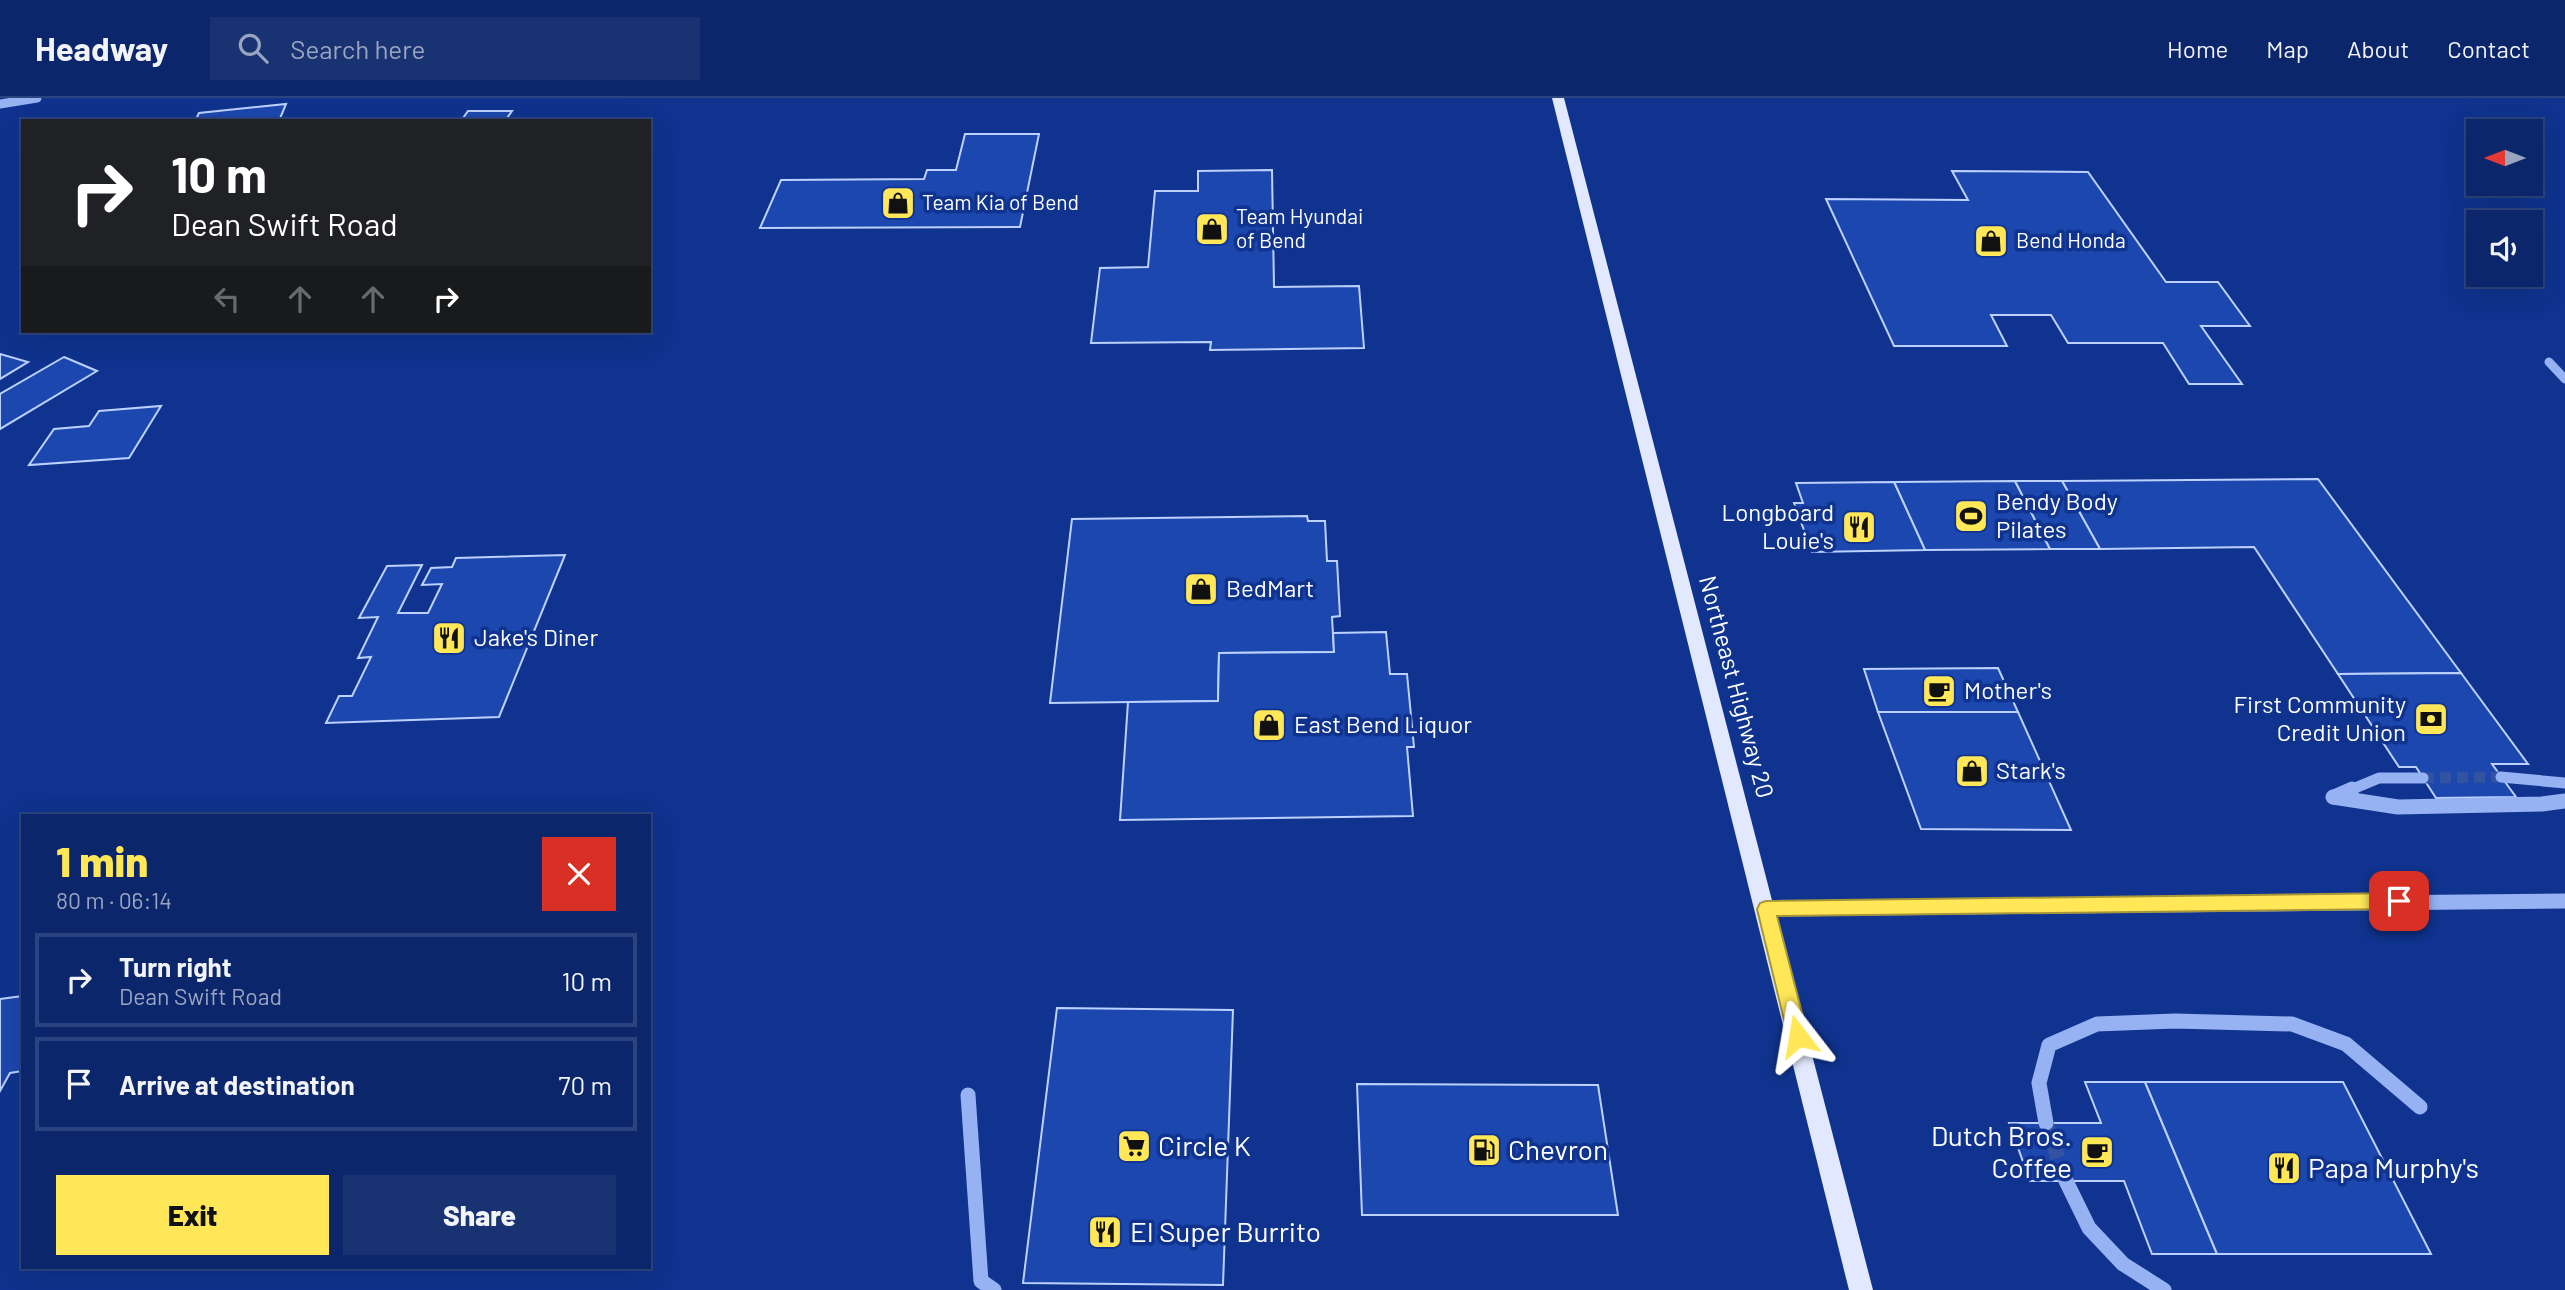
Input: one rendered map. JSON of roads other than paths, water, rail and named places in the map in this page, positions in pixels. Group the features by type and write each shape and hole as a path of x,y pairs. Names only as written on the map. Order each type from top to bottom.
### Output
{"main road":[{"name":"Northeast Highway 20","path":"1558,98 1861,1290"}],"street":[{"path":"0,104 37,98"},
{"path":"2549,362 2565,379"},
{"path":"2501,777 2565,783"},
{"path":"2423,778 2379,778 2333,797 2398,807 2542,804 2565,801"},
{"path":"1766,909 2565,901"},
{"path":"2046,1123 2037,1096 2039,1076 2049,1045 2097,1024 2175,1021 2292,1024 2346,1044 2420,1107"},
{"path":"968,1095 981,1281 994,1290"},
{"path":"2066,1181 2089,1228 2123,1264 2164,1290"}],"tunnel":[{"path":"2423,778 2501,777"},
{"path":"2046,1123 2066,1181"}],"place":[{"name":"Team Kia of Bend","path":"898,203"},
{"name":"Team Hyundai of Bend","path":"1212,229"},
{"name":"Bend Honda","path":"1991,241"},
{"name":"Bendy Body Pilates","path":"1971,516"},
{"name":"Longboard Louie's","path":"1859,527"},
{"name":"BedMart","path":"1201,589"},
{"name":"Jake's Diner","path":"449,638"},
{"name":"Mother's","path":"1939,691"},
{"name":"First Community Credit Union","path":"2431,719"},
{"name":"East Bend Liquor","path":"1269,725"},
{"name":"Stark's","path":"1972,771"},
{"name":"Circle K","path":"1134,1146"},
{"name":"Chevron","path":"1484,1150"},
{"name":"Dutch Bros. Coffee","path":"2097,1152"},
{"name":"Papa Murphy's","path":"2284,1168"},
{"name":"El Super Burrito","path":"1105,1232"}]}
